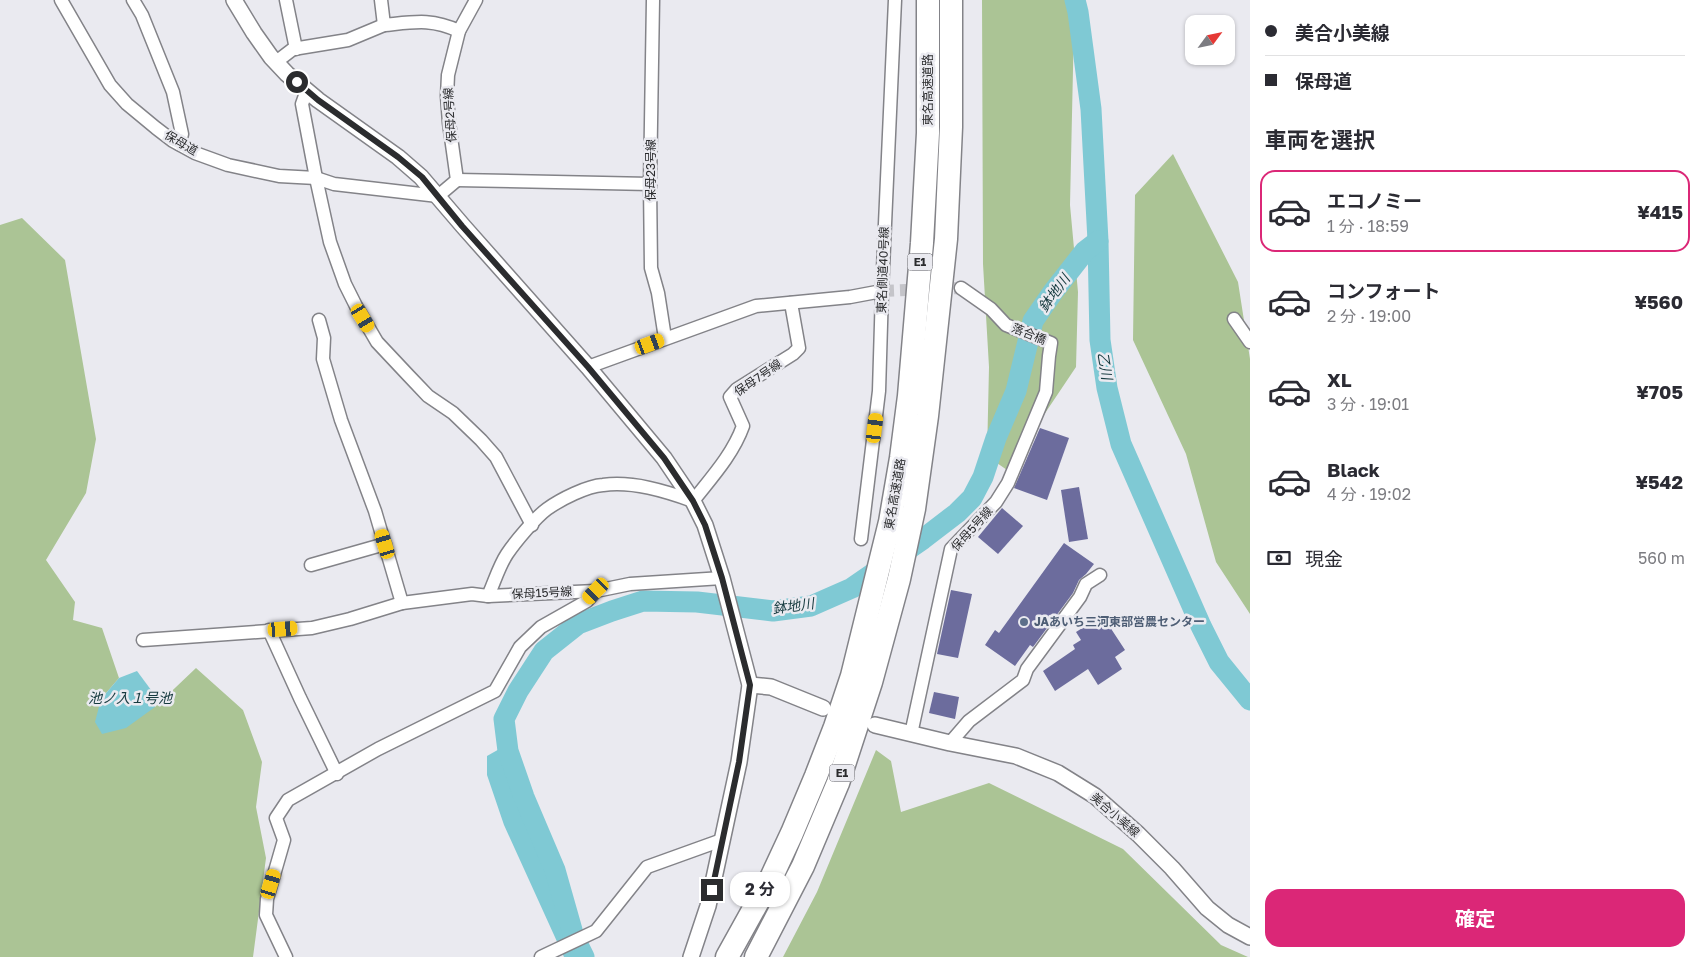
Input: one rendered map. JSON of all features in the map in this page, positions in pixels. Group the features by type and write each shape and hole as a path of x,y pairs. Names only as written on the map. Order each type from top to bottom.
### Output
{"highway":[{"name":"東名高速道路","path":"727,957 772,876 816,776 852,676 890,522 909,396 922,242 928,133 928,0"},
{"name":"東名高速道路","path":"756,957 803,866 838,782 871,682 899,579 914,509 927,416 946,239 951,127 951,0"}],"street":[{"name":"保母道","path":"61,0 110,85 127,104 156,128 195,153 228,166 279,176 316,178 334,184 438,196"},
{"path":"133,0 142,15 172,92 182,134 179,144"},
{"path":"234,0 254,33 276,62 306,90 398,157 422,177 462,226 588,367 664,458 693,501 705,525 724,584 750,685 739,762 708,906 691,957"},
{"path":"286,0 296,49"},
{"path":"381,0 384,25"},
{"name":"保母2号線","path":"457,180 447,96 448,75 459,31 476,0"},
{"name":"保母23号線","path":"653,0 650,184 651,268 658,293 665,338"},
{"name":"東名側道40号線","path":"861,538 879,391 895,0"},
{"path":"276,62 287,52 348,40 384,25 429,22 443,24 459,31"},
{"path":"306,90 302,104 330,242 343,279 356,306 377,342 428,396 453,414 496,457 532,524"},
{"path":"438,196 457,180 650,184"},
{"name":"落合橋","path":"961,288 991,309 1006,325 1051,343"},
{"path":"588,367 756,306 850,297 882,291"},
{"name":"保母7号線","path":"693,501 737,442 743,426 730,397 737,389 794,354 799,348 791,303"},
{"path":"1234,319 1250,342"},
{"path":"319,320 324,338 323,359 341,420 369,494 402,603"},
{"name":"保母5号線","path":"911,734 951,549 996,502 1008,483 1046,392 1051,343"},
{"path":"488,596 506,555 525,531 547,509 579,492 603,485 630,485 668,492 693,501"},
{"path":"312,564 385,544"},
{"path":"950,743 969,720 1022,680 1027,669 1080,596 1086,584 1100,575"},
{"name":"保母15号線","path":"143,640 312,628 402,603 472,594 488,596 596,591 630,584 724,584"},
{"path":"286,957 266,915 266,898 284,840 276,818 288,800 337,774 378,749 495,691 520,647 541,627 587,601 596,591"},
{"path":"269,630 337,774"},
{"path":"750,685 771,687 822,708"},
{"name":"美合小美線","path":"875,725 1016,756 1058,773 1095,796 1138,834 1172,868 1207,908 1228,925 1250,937"},
{"path":"541,957 596,931 647,867 722,840"}],"green space":[{"path":"982,0 1067,0 1074,24 1070,205 1078,292 1076,367 1007,470 987,456 989,367 983,264"},
{"path":"1173,154 1238,282 1250,359 1250,614 1216,562 1186,454 1133,340 1135,195"},
{"path":"22,218 65,260 96,439 86,493 46,560 75,602 73,620 102,628 119,678 101,699 155,707 196,668 243,710 262,762 256,807 266,858 253,957 0,957 0,225"},
{"path":"876,750 891,761 901,812 989,783 1123,849 1221,945 1248,957 783,957 817,892"}],"water":[{"name":"池ノ入１号池","path":"137,671 154,694 155,707 126,728 102,734 95,722 101,699 119,678"},
{"path":"512,742 527,821 590,957 564,957 504,825 487,775 487,756"}],"building":[{"path":"1040,428 1069,438 1047,500 1014,488"},
{"path":"1079,487 1088,539 1069,542 1061,490"},
{"path":"1002,508 1023,526 998,554 978,537"},
{"path":"1064,543 1094,564 1079,580 1073,593 1033,647 1030,645 1015,666 985,645 995,630 999,633"},
{"path":"951,590 972,594 958,658 937,654"},
{"path":"1106,621 1125,650 1115,657 1122,669 1098,685 1088,669 1055,691 1043,671 1075,649 1073,645 1081,640 1076,632 1092,622 1096,627"},
{"path":"934,692 959,697 955,719 929,713"}],"waterway":[{"name":"乙川","path":"1075,0 1091,109 1098,241 1100,340 1107,388 1121,444 1201,626 1219,662 1250,700"},
{"name":"鉢地川","path":"584,957 574,937 555,870 524,797 508,751 504,719 518,691 544,651 578,624 643,601 697,602 773,611 811,606 852,588 923,539 957,513 972,498 983,477 996,438 1016,391 1033,321 1085,251 1098,241"}],"tunnel":[{"path":"882,291 961,288"}],"place":[{"name":"JAあいち三河東部営農センター","path":"1024,622"}],"route":[{"path":"297,82 318,100 398,157 422,177 462,226 588,367 675,472 693,501 705,525 722,578 750,685 739,762 712,890"}]}
